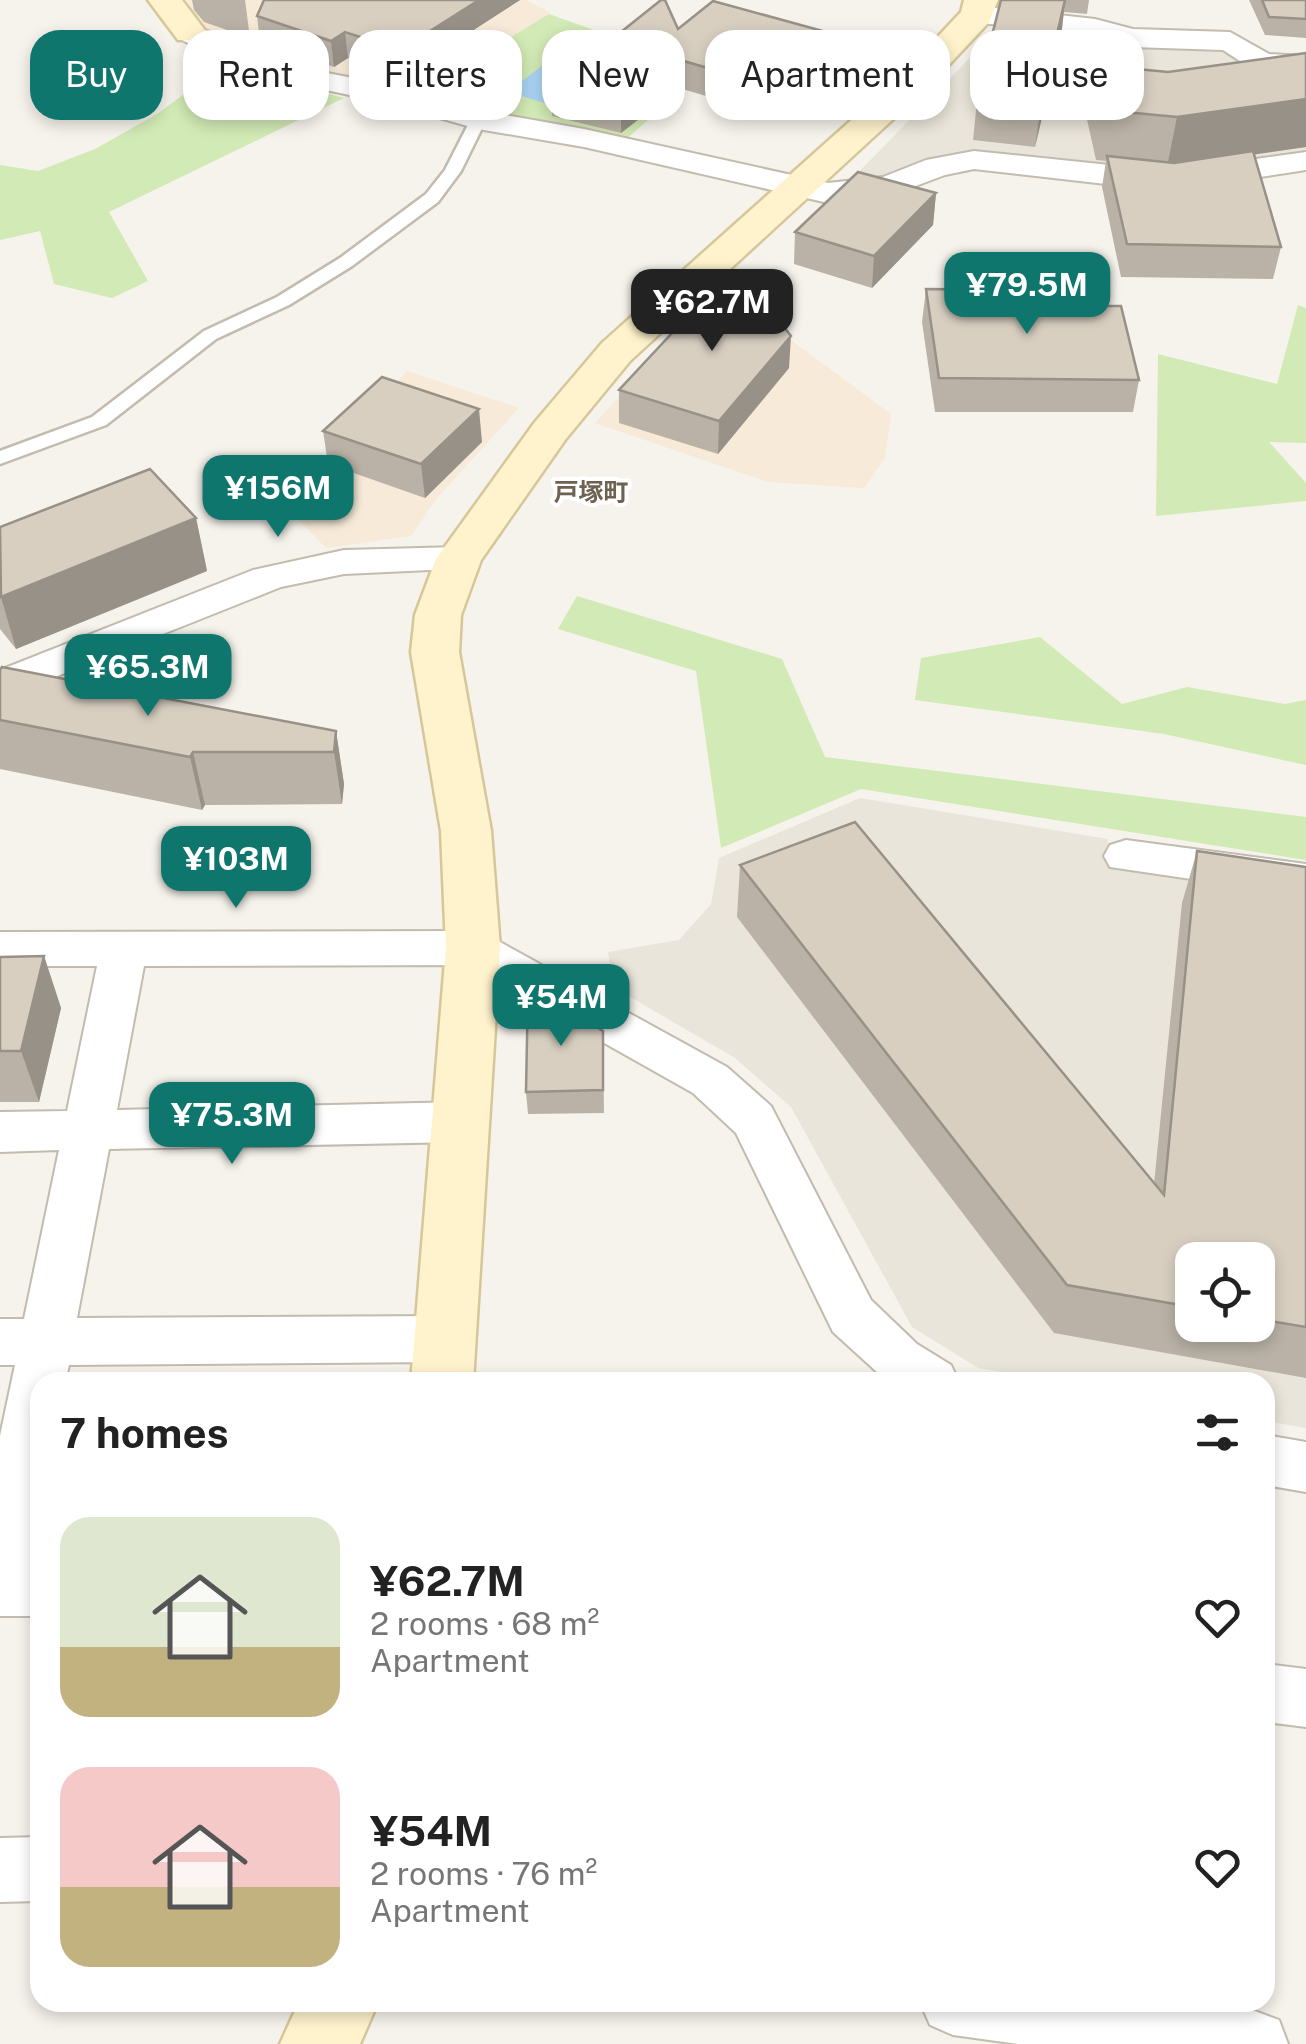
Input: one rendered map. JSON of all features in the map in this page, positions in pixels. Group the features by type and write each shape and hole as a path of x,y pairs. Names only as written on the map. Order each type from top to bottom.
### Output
{"street":[{"path":"165,0 188,30"},
{"path":"23,1342 443,1361 473,948 466,831 435,652 438,615 459,559 550,431 616,352 916,80 979,8 1132,38 1230,41 1262,63 1306,65"},
{"path":"478,120 584,138 799,189 828,192 889,186 937,167 974,160 1167,182 1306,161"},
{"path":"0,686 237,588 309,567 391,559 459,559"},
{"path":"1126,856 1306,880"},
{"path":"0,950 473,948 710,1080 754,1120 852,1316 898,1360 917,1372"},
{"path":"0,1576 23,1342 88,1130 124,949"},
{"path":"0,1132 462,1122"},
{"path":"1275,1462 1306,1467"},
{"path":"0,1589 30,1589"},
{"path":"1275,1694 1306,1698"},
{"path":"0,1870 30,1870"},
{"path":"319,2044 335,2012"},
{"path":"994,2012 1070,2031 1255,2044"}],"lane":[{"path":"0,458 100,421 210,335 283,301 346,262 432,198 453,171 478,120"}],"shaded area":[{"path":"187,0 526,0 551,13 522,30 349,30 349,76 329,72 329,30 210,30 200,25"},
{"path":"1004,23 1064,30 997,30"},
{"path":"1144,39 1225,49 1306,70 1306,154 1159,176 972,154 885,183 846,185 909,120 950,120 950,78 970,58 970,120 1144,120"},
{"path":"745,275 753,276 776,329 891,414 885,458 864,488 768,482 595,423 667,344"},
{"path":"407,371 519,408 437,498 411,536 326,548 284,505"},
{"path":"860,798 1108,839 1106,862 1306,892 1306,1428 1275,1423 1275,1372 1001,1372 978,1368 912,1327 791,1107 735,1058 613,987 608,952 679,940 711,904 719,858"}],"green space":[{"path":"549,14 594,30 542,30 542,120 648,120 623,142 549,121 522,119 522,30"},
{"path":"329,94 344,98 329,105"},
{"path":"183,95 183,120 299,120 109,212 148,281 112,298 54,284 40,231 0,240 0,165 38,171 95,149 146,120 163,120 163,110"},
{"path":"1298,305 1306,308 1306,443 1269,442 1306,483 1306,501 1156,516 1158,354 1277,384"},
{"path":"577,596 782,659 825,757 1306,817 1306,860 861,789 721,848 696,671 558,629"},
{"path":"1040,637 1122,704 1187,687 1285,704 1306,700 1306,765 1164,734 915,700 921,658"}],"water":[{"path":"542,66 542,102 522,96 522,81"}],"building":[{"path":"264,0 479,0 432,30 349,30 331,41 329,30 298,30 257,16"},
{"path":"665,0 678,29 713,1 819,30 705,30 705,67 685,61 685,30 624,30"},
{"path":"1001,0 1065,0 1058,30 993,30"},
{"path":"1262,0 1306,0 1306,19 1269,17"},
{"path":"1306,53 1306,99 1177,117 1144,114 1144,70 1168,72"},
{"path":"1253,151 1281,247 1127,244 1107,156 1174,163"},
{"path":"858,172 936,193 874,256 795,232"},
{"path":"746,279 791,336 719,421 619,390 716,286 733,291"},
{"path":"926,289 1045,290 1049,306 1121,306 1139,380 939,378"},
{"path":"382,377 479,409 421,464 323,431"},
{"path":"150,469 196,518 1,597 0,527"},
{"path":"2,667 336,731 334,752 193,752 190,757 0,720"},
{"path":"855,822 1164,1195 1197,851 1306,867 1306,1327 1275,1322 1275,1242 1175,1242 1175,1304 1067,1285 740,865"},
{"path":"44,956 21,1051 0,1051 0,957"},
{"path":"528,986 603,1031 603,1090 526,1092"}],"district":[{"name":"戸塚町","path":"591,492"}]}
